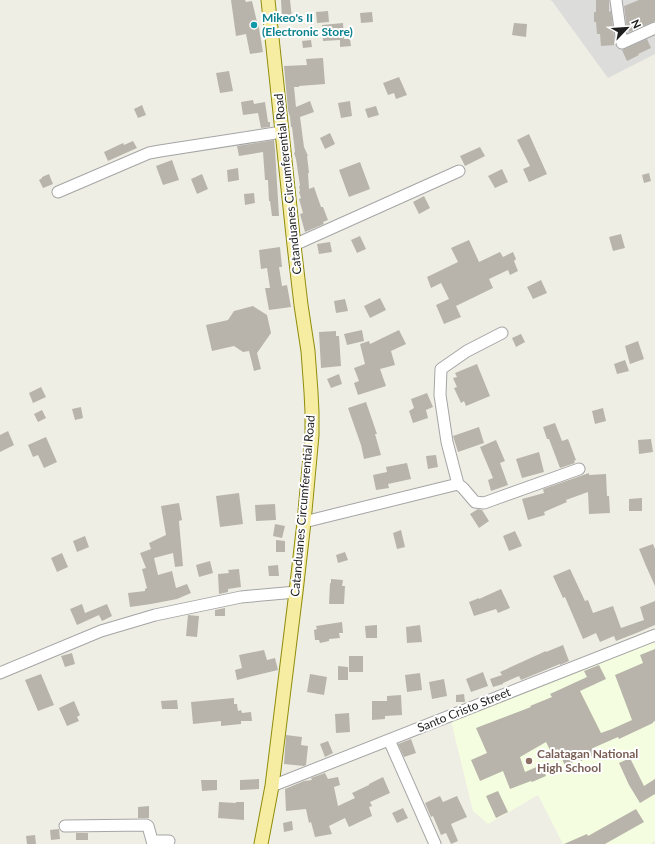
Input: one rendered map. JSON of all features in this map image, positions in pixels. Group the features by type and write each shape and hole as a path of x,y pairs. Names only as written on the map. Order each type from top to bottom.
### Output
{"main road":[{"name":"Catanduanes Circumferential Road","path":"261,844 272,786 304,522 312,435 308,351 294,245 268,0"}],"street":[{"path":"619,1 622,43 655,28"},
{"path":"58,192 149,153 282,132"},
{"path":"294,245 459,171"},
{"path":"502,333 467,351 441,369 440,394 447,442 458,484 475,502 484,503 579,469"},
{"path":"304,522 458,484"},
{"path":"0,673 101,631 155,615 241,597 296,592"},
{"name":"Santo Cristo Street","path":"272,786 655,635"},
{"path":"389,740 436,844"},
{"path":"65,826 146,825 148,826 153,843 169,841"}],"shaded area":[{"path":"550,0 655,0 655,54 608,78"},
{"name":"Calatagan National High School","path":"652,639 655,645 655,841 650,844 563,844 538,795 488,824 473,811 451,721"}],"building":[{"path":"231,0 245,0 246,2 252,1 258,22 263,52 250,54 246,34 236,36"},
{"path":"281,0 290,0 292,18 282,18"},
{"path":"596,0 609,0 609,12 611,11 615,45 601,46 600,34 597,34 596,22 594,22"},
{"path":"639,0 655,0 655,21 629,32 628,29 627,30 624,6"},
{"path":"328,11 329,22 317,23 316,12"},
{"path":"372,12 373,22 361,23 360,13"},
{"path":"343,23 344,39 350,39 351,46 340,47 340,40 323,41 322,25"},
{"path":"514,23 527,24 526,37 512,35"},
{"path":"647,39 651,48 627,61 622,50"},
{"path":"311,40 312,47 303,48 302,41"},
{"path":"323,58 325,84 294,87 296,107 310,101 314,112 300,117 304,147 308,156 309,189 314,187 321,207 323,207 328,220 323,222 324,224 305,232 300,214 303,213 299,199 301,198 299,192 300,186 294,153 292,127 288,110 284,66 307,65 306,59"},
{"path":"229,71 233,91 220,93 216,73"},
{"path":"399,77 407,95 396,99 394,93 388,95 383,83"},
{"path":"253,100 254,104 265,102 270,127 261,128 258,113 243,115 241,102"},
{"path":"350,101 352,116 341,118 338,103"},
{"path":"142,105 146,115 138,118 134,109"},
{"path":"376,106 379,115 368,118 365,109"},
{"path":"330,133 335,144 325,149 320,138"},
{"path":"529,134 547,174 529,182 523,169 530,166 517,140"},
{"path":"274,140 279,216 272,216 269,201 268,180 265,180 263,152 239,156 237,146"},
{"path":"133,141 137,148 108,161 104,152 123,143 124,145"},
{"path":"480,147 485,156 465,166 460,156"},
{"path":"172,160 179,180 163,185 156,166"},
{"path":"360,162 370,189 349,197 339,170"},
{"path":"238,168 239,180 228,182 227,170"},
{"path":"502,169 508,182 495,188 488,176"},
{"path":"649,173 651,181 644,183 642,175"},
{"path":"49,174 53,184 43,188 39,180"},
{"path":"202,174 208,189 197,194 191,179"},
{"path":"254,193 255,203 245,205 244,194"},
{"path":"424,196 430,208 419,214 413,202"},
{"path":"621,234 625,248 613,251 609,237"},
{"path":"360,236 366,249 357,253 351,240"},
{"path":"469,240 479,262 500,252 503,257 513,252 516,259 514,261 518,271 510,275 508,270 489,279 493,288 456,306 461,317 444,324 436,305 449,299 441,283 431,288 427,277 458,262 451,248"},
{"path":"330,242 332,252 319,254 317,244"},
{"path":"280,247 282,267 279,267 282,286 287,285 291,307 269,310 265,288 270,288 267,268 261,269 259,250"},
{"path":"541,280 547,293 533,299 527,287"},
{"path":"380,298 386,310 370,318 364,306"},
{"path":"345,299 348,311 336,313 334,301"},
{"path":"253,306 267,315 271,333 257,353 261,369 254,371 249,351 243,352 234,346 212,351 206,325 228,320 234,311"},
{"path":"362,330 364,341 347,345 344,334"},
{"path":"399,330 406,344 391,351 395,365 380,369 386,386 358,395 354,383 359,381 354,368 365,364 360,344 369,341 370,344"},
{"path":"336,331 336,336 339,336 341,366 321,368 319,332"},
{"path":"521,334 525,342 516,347 512,338"},
{"path":"638,341 644,359 630,364 625,346"},
{"path":"625,360 629,371 617,374 614,364"},
{"path":"477,364 490,396 466,406 464,401 461,403 454,388 457,387 453,378 457,377 455,373"},
{"path":"339,374 342,384 331,388 327,379"},
{"path":"41,387 46,397 33,403 29,393"},
{"path":"427,393 433,407 426,410 428,418 413,423 409,411 414,408 411,399"},
{"path":"366,402 377,434 375,434 381,455 364,459 361,445 348,408"},
{"path":"81,407 83,418 75,420 72,409"},
{"path":"603,408 606,421 595,424 592,411"},
{"path":"42,410 46,418 38,422 34,414"},
{"path":"555,423 562,441 568,439 576,460 574,461 575,463 560,468 543,427"},
{"path":"479,427 484,443 458,452 453,436"},
{"path":"8,431 14,445 0,452 0,435"},
{"path":"46,437 57,462 44,468 38,455 33,457 28,445"},
{"path":"651,439 653,452 639,454 638,440"},
{"path":"496,440 505,461 500,463 508,485 491,491 488,480 493,478 480,447"},
{"path":"539,452 544,472 522,478 516,459"},
{"path":"436,455 438,467 428,469 426,456"},
{"path":"407,463 411,479 388,484 389,488 376,490 373,475 387,472 386,467"},
{"path":"589,473 589,475 606,474 607,496 609,496 610,513 589,514 588,492 566,500 567,502 544,512 545,515 528,520 522,499 544,493 543,489"},
{"path":"239,493 243,524 220,527 216,496"},
{"path":"642,498 642,511 629,511 629,499"},
{"path":"179,503 182,520 179,522 183,566 175,567 173,553 154,558 158,575 172,571 176,588 187,584 191,593 177,599 130,607 128,593 145,591 147,588 142,569 146,568 140,553 151,549 149,543 166,535 161,506"},
{"path":"275,504 276,520 256,521 255,505"},
{"path":"478,509 482,510 489,521 479,528 470,514"},
{"path":"275,524 285,526 282,538 273,536"},
{"path":"401,530 405,547 397,549 393,533"},
{"path":"515,531 522,546 509,551 503,536"},
{"path":"85,536 89,547 77,552 73,541"},
{"path":"276,540 285,541 285,552 276,552"},
{"path":"653,544 655,549 655,586 639,549"},
{"path":"345,552 348,560 338,563 336,555"},
{"path":"62,553 68,567 57,572 51,558"},
{"path":"210,561 213,573 199,577 196,565"},
{"path":"278,565 279,576 269,576 268,566"},
{"path":"239,569 241,587 228,589 228,592 219,594 218,574 229,573 228,570"},
{"path":"570,569 585,601 588,600 593,613 613,606 621,628 644,620 640,607 655,601 655,625 616,641 614,636 600,642 596,633 583,639 565,597 563,598 553,576"},
{"path":"331,579 343,580 342,586 345,586 344,604 329,604"},
{"path":"501,589 510,608 498,613 496,609 474,616 469,602"},
{"path":"82,604 85,613 107,604 112,616 102,621 99,615 77,625 70,609"},
{"path":"225,608 225,616 215,616 215,610"},
{"path":"188,615 199,616 197,637 186,636"},
{"path":"342,622 343,633 339,633 340,638 329,639 329,641 320,643 319,640 315,640 314,630 317,629 316,626"},
{"path":"377,625 377,638 366,638 365,626"},
{"path":"420,625 422,642 407,643 406,627"},
{"path":"563,645 569,661 521,680 519,676 493,687 490,679 502,675 500,672"},
{"path":"655,649 655,721 653,723 619,739 618,737 593,748 596,754 565,766 558,749 551,752 546,742 520,757 525,772 541,765 546,776 532,782 531,781 510,789 503,771 480,781 471,760 487,753 476,728 531,707 530,706 552,697 550,694 587,677 584,671 599,665 606,679 580,691 601,733 612,729 632,720 615,675 643,663 640,655"},
{"path":"264,650 267,660 275,658 278,670 237,680 235,670 242,668 239,655"},
{"path":"72,653 75,664 65,667 61,656"},
{"path":"349,656 363,656 363,672 349,672"},
{"path":"338,666 348,667 348,680 338,680"},
{"path":"483,672 488,686 471,692 466,679"},
{"path":"420,673 422,690 407,692 405,675"},
{"path":"41,674 54,705 38,711 25,680"},
{"path":"310,674 327,677 324,695 307,692"},
{"path":"444,679 447,696 432,699 429,682"},
{"path":"464,694 465,702 456,702 456,695"},
{"path":"401,695 402,715 385,716 385,719 372,720 372,701 387,701 387,696"},
{"path":"234,698 234,704 237,704 238,711 241,710 242,713 251,712 252,721 241,721 241,724 221,726 221,721 193,724 191,702"},
{"path":"177,700 178,709 162,709 161,701"},
{"path":"74,701 80,715 77,717 79,721 67,726 59,708"},
{"path":"349,713 350,732 336,733 335,714"},
{"path":"286,735 302,737 301,745 308,746 306,765 284,764"},
{"path":"411,739 416,753 404,757 398,744"},
{"path":"328,741 333,753 325,757 320,744"},
{"path":"630,758 644,786 655,779 655,794 640,803 629,785 619,763"},
{"path":"325,773 328,779 338,777 340,785 334,787 338,806 355,798 352,793 383,777 390,793 370,802 372,806 369,807 372,816 349,827 345,818 329,826 332,834 315,837 311,822 309,823 306,809 286,811 285,789 304,781 312,780 311,778"},
{"path":"259,779 259,789 240,790 240,780"},
{"path":"201,780 217,780 217,790 202,791"},
{"path":"498,791 508,812 496,818 486,796"},
{"path":"440,796 443,802 457,796 467,817 451,824 458,841 451,844 446,833 441,835 433,816 431,817 425,803"},
{"path":"219,802 244,802 244,820 218,818"},
{"path":"149,806 149,818 138,818 138,807"},
{"path":"403,808 408,818 397,823 392,813"},
{"path":"636,809 644,822 605,844 564,844 587,834 588,836"},
{"path":"292,821 293,830 284,832 283,823"},
{"path":"59,829 60,839 51,840 50,830"},
{"path":"76,833 88,833 88,840 76,840"},
{"path":"35,835 36,844 27,844 26,836"}],"place":[{"name":"Mikeo's II (Electronic Store)","path":"254,25"},
{"name":"Calatagan National High School","path":"529,761"}]}
